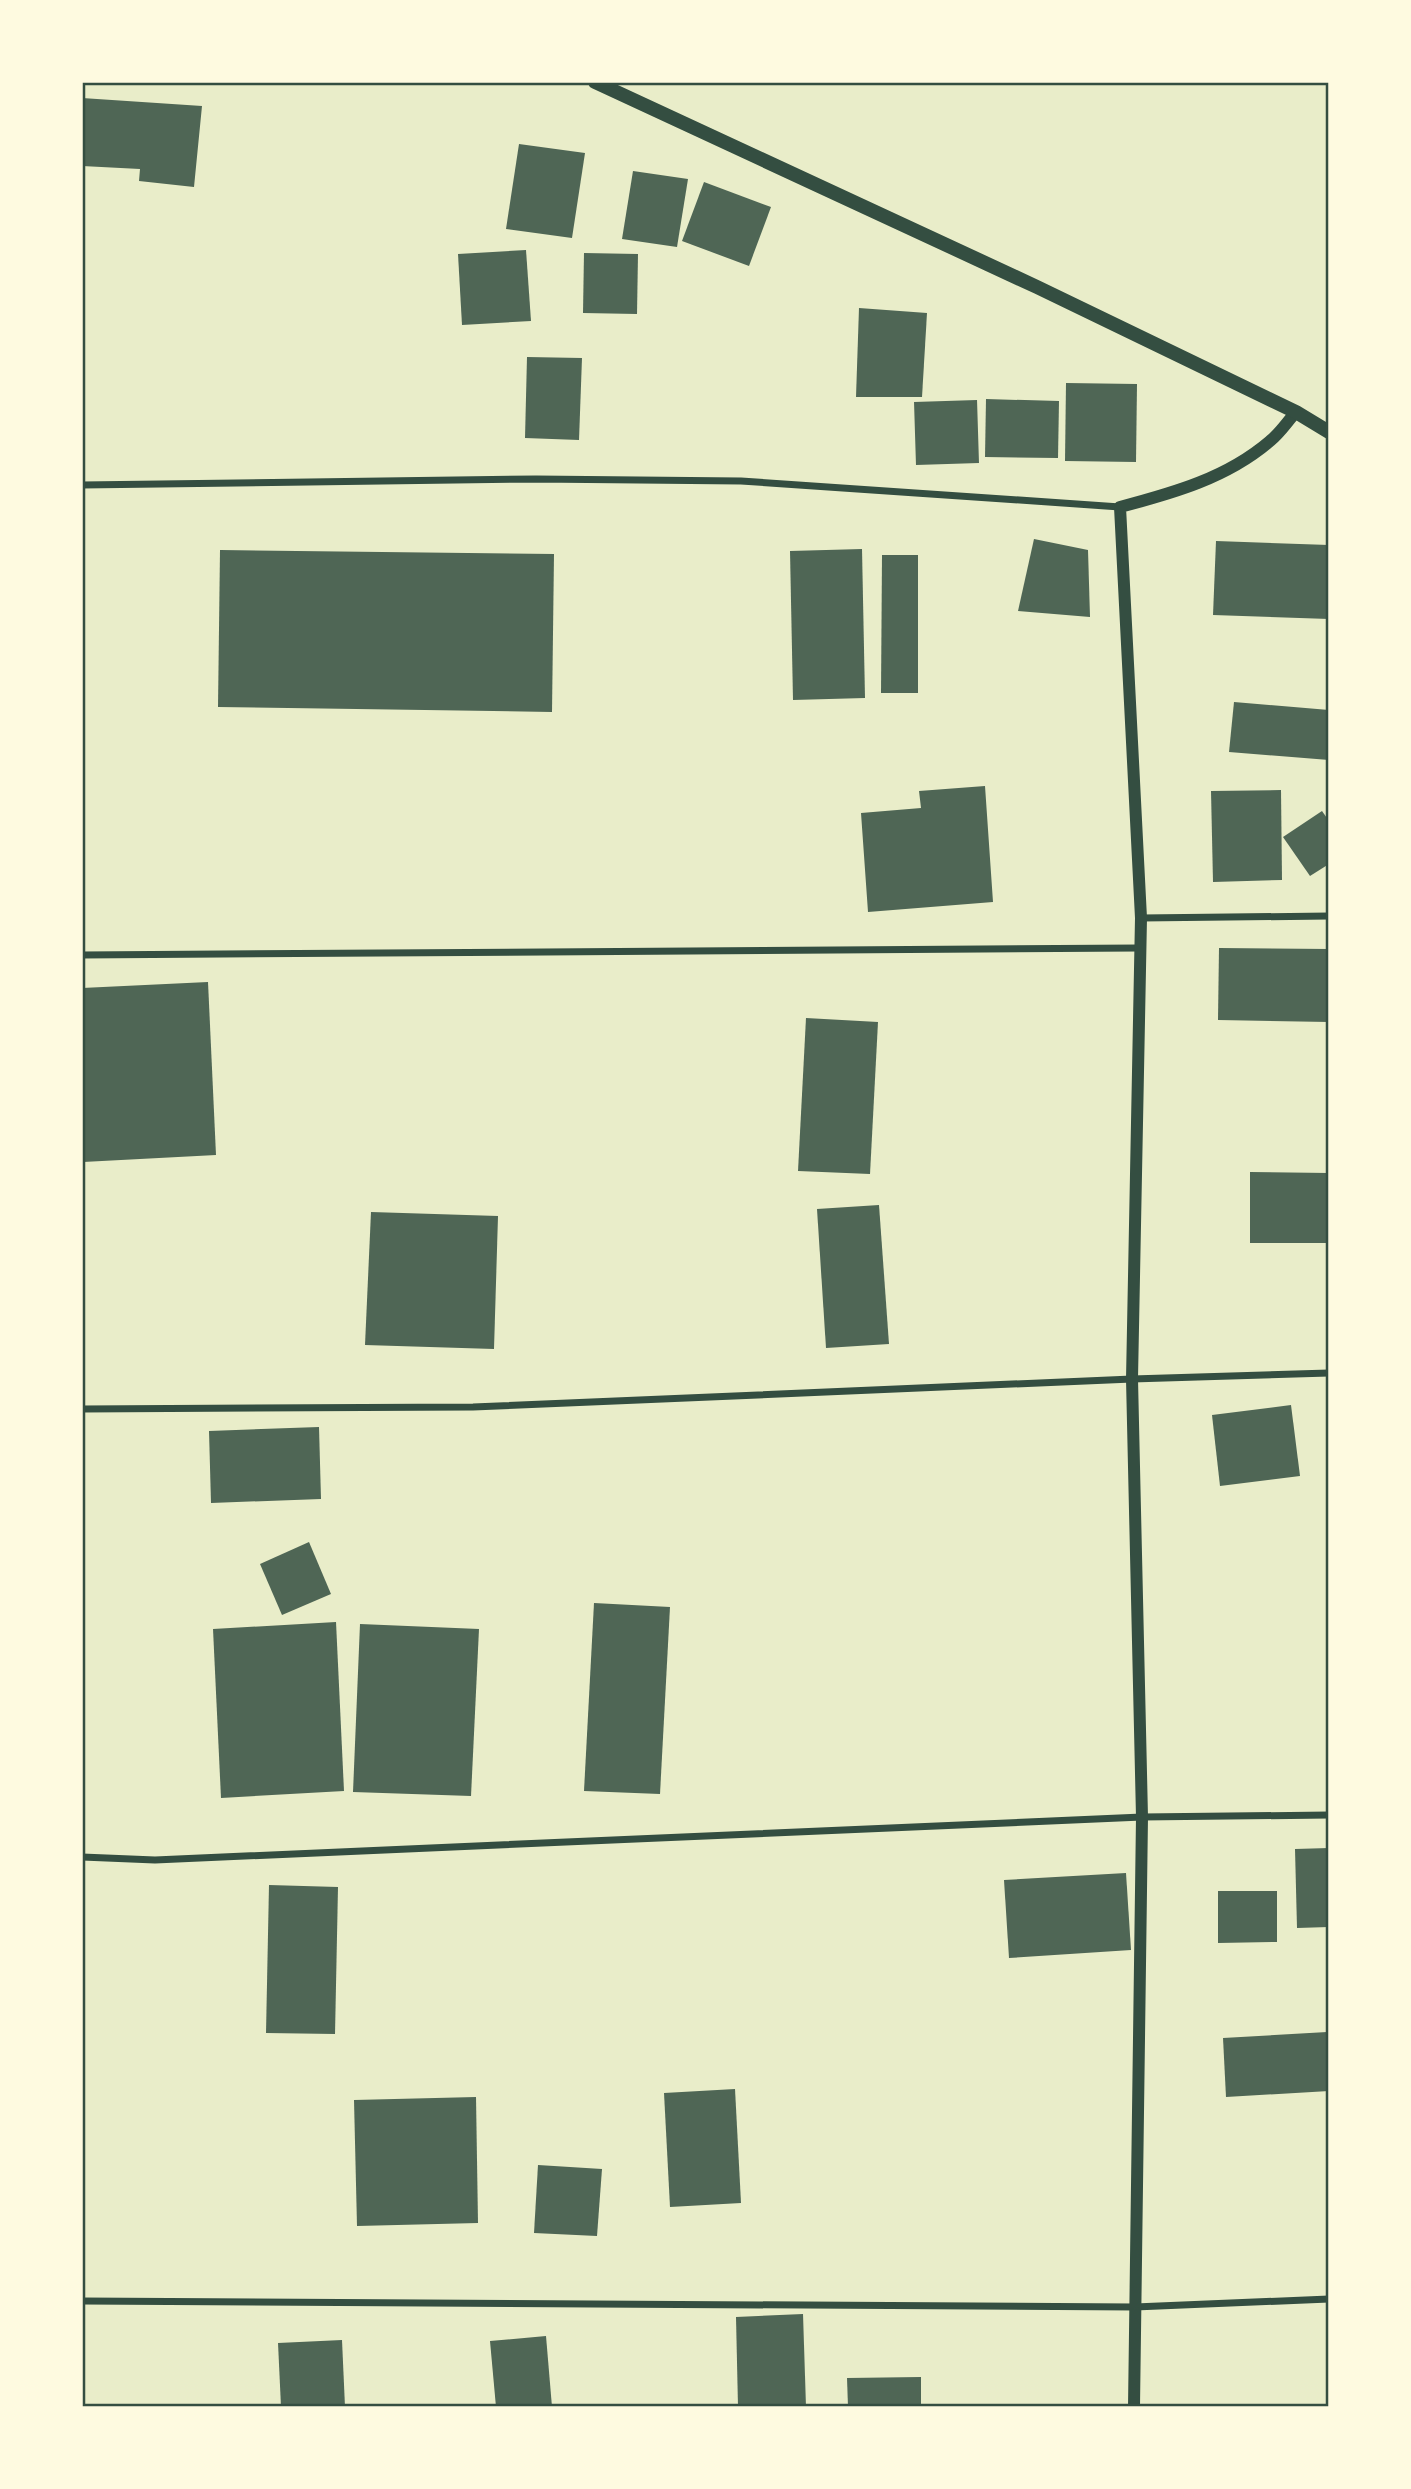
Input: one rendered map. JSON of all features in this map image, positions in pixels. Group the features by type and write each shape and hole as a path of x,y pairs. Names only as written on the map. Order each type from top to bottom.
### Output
{"main road":[{"path":"596,82 1037,287 1296,412 1329,432"}],"street":[{"path":"82,485 536,479 741,481 1120,507 1186,489 1241,463 1272,440 1296,412"},
{"path":"1120,507 1141,918 1132,1379 1142,1817 1134,2407"},
{"path":"1141,918 1329,916"},
{"path":"82,955 1139,948"},
{"path":"82,1409 473,1407 1329,1373"},
{"path":"82,1857 155,1860 1142,1817 1329,1815"},
{"path":"82,2301 1135,2307 1329,2298"}],"building":[{"path":"82,98 202,106 194,187 139,181 140,169 82,166"},
{"path":"519,144 585,153 572,238 506,229"},
{"path":"633,171 688,179 677,247 622,239"},
{"path":"704,182 771,207 749,266 682,241"},
{"path":"526,250 531,321 462,325 458,254"},
{"path":"584,253 638,254 637,314 583,313"},
{"path":"859,308 927,313 922,397 856,397"},
{"path":"527,357 582,358 579,440 525,438"},
{"path":"1066,383 1137,384 1136,462 1065,461"},
{"path":"986,399 1059,401 1058,458 985,457"},
{"path":"977,400 979,463 916,465 914,402"},
{"path":"1034,539 1088,550 1090,617 1018,611"},
{"path":"1216,541 1329,545 1329,619 1213,615"},
{"path":"862,549 865,698 793,700 790,551"},
{"path":"220,550 554,554 552,712 218,707"},
{"path":"882,555 918,555 918,693 881,693"},
{"path":"1234,702 1329,710 1329,760 1229,752"},
{"path":"985,786 993,902 868,912 861,813 921,808 919,791"},
{"path":"1281,790 1282,880 1213,882 1211,791"},
{"path":"1322,811 1329,821 1329,864 1310,876 1283,837"},
{"path":"1219,948 1329,949 1329,1022 1218,1020"},
{"path":"208,982 216,1155 83,1162 82,988"},
{"path":"806,1018 878,1022 870,1174 798,1171"},
{"path":"1250,1172 1329,1173 1329,1243 1250,1243"},
{"path":"879,1205 889,1344 826,1348 817,1209"},
{"path":"371,1212 498,1216 494,1349 365,1345"},
{"path":"1291,1405 1300,1476 1220,1486 1212,1415"},
{"path":"319,1427 321,1499 211,1503 209,1431"},
{"path":"309,1542 331,1594 282,1615 260,1564"},
{"path":"594,1603 670,1607 660,1794 584,1791"},
{"path":"336,1622 344,1791 221,1798 213,1629"},
{"path":"360,1624 479,1629 471,1796 353,1792"},
{"path":"1329,1848 1329,1927 1297,1928 1295,1849"},
{"path":"1126,1873 1131,1950 1009,1958 1004,1880"},
{"path":"269,1885 338,1887 335,2034 266,2033"},
{"path":"1218,1891 1277,1891 1277,1942 1218,1943"},
{"path":"1327,2032 1329,2091 1226,2097 1223,2038"},
{"path":"735,2089 741,2203 670,2207 664,2093"},
{"path":"476,2097 478,2223 357,2226 354,2100"},
{"path":"538,2165 602,2169 597,2236 534,2233"},
{"path":"803,2314 806,2407 738,2407 736,2317"},
{"path":"546,2336 552,2407 496,2407 490,2341"},
{"path":"342,2340 345,2407 281,2407 278,2343"},
{"path":"921,2377 921,2407 848,2407 847,2378"}]}
